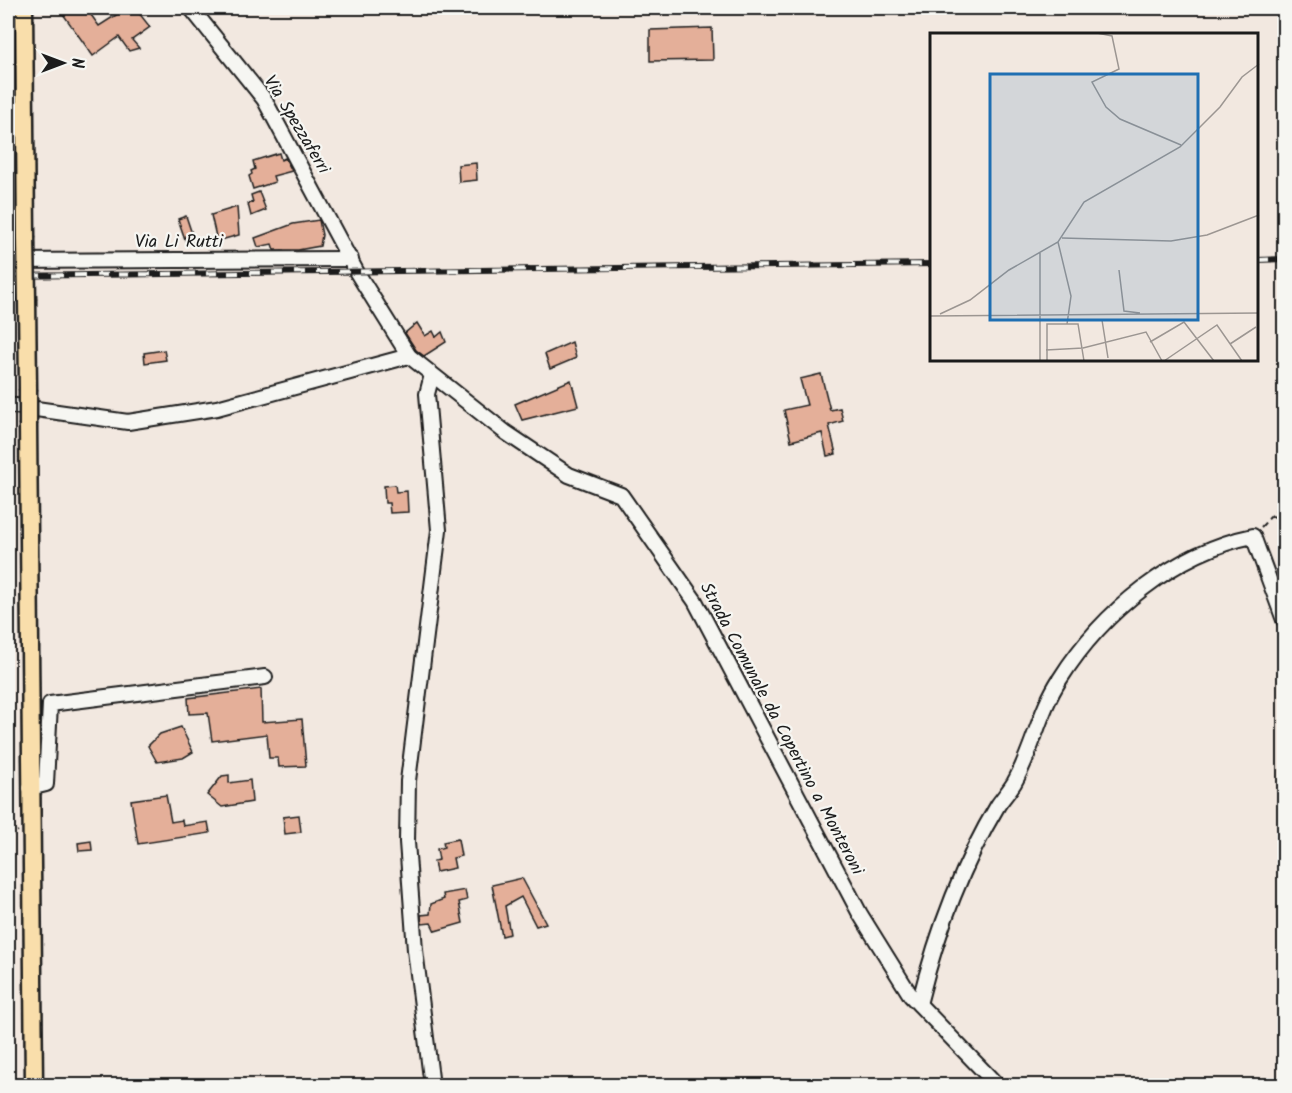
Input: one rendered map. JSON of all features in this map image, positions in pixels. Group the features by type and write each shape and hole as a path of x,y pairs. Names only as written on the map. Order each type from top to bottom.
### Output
{"main road":[{"path":"24,8 34,1086"}],"street":[{"name":"Via Spezzaferri","path":"190,8 264,99 353,265"},
{"name":"Via Li Rutti","path":"8,261 353,265"},
{"name":"Strada Comunale da Copertino a Monteroni","path":"353,265 409,356 505,432 569,475 621,495 695,601 860,914 911,996 998,1086"},
{"path":"8,405 128,422 217,408 409,356"},
{"path":"432,375 428,394 439,530 408,781 407,842 415,950 432,1086"},
{"path":"919,1004 928,969 957,890 980,839 1022,766 1059,679 1119,607 1190,558 1223,544 1253,536 1284,620"},
{"path":"30,788 46,784 50,704 265,677"}],"path":[{"path":"1253,536 1284,502"},
{"path":"1271,517 1284,515"}],"building":[{"path":"71,8 86,8 99,26 121,12 122,8 135,8 150,27 132,40 139,48 129,51 119,37 93,56 63,14"},
{"path":"712,28 713,60 650,61 650,30"},
{"path":"279,153 281,160 285,158 292,171 273,176 275,182 253,189 249,176 255,169 253,161"},
{"path":"476,163 477,180 459,182 458,165"},
{"path":"259,192 266,210 251,216 248,204 253,202 251,195"},
{"path":"237,207 239,235 217,241 211,215"},
{"path":"186,216 194,240 186,242 178,219"},
{"path":"319,220 322,235 320,246 298,250 274,250 272,244 258,247 255,238 293,224"},
{"path":"417,323 425,336 433,331 436,337 442,332 446,342 424,356 416,350 405,333"},
{"path":"572,342 576,358 550,369 545,354"},
{"path":"164,350 166,360 145,363 144,353"},
{"path":"821,374 830,410 840,408 843,421 829,425 836,454 827,456 822,433 791,441 784,410 807,405 800,379"},
{"path":"571,380 578,406 522,420 515,404"},
{"path":"395,485 396,492 407,491 408,512 390,513 389,503 385,503 384,486"},
{"path":"261,689 262,722 302,719 306,766 279,767 278,758 269,758 267,734 212,741 208,713 189,714 188,698"},
{"path":"181,727 193,752 183,758 157,762 148,746 160,734"},
{"path":"229,775 229,783 250,780 252,802 222,807 207,795 222,776"},
{"path":"166,795 171,822 182,820 183,826 208,822 210,833 138,844 131,800"},
{"path":"299,815 301,832 285,834 283,817"},
{"path":"458,839 461,856 453,858 455,868 436,872 434,861 439,860 437,849 444,847 443,842"},
{"path":"91,841 92,850 79,851 78,843"},
{"path":"522,878 546,923 536,926 521,897 505,906 510,934 502,936 492,885"},
{"path":"465,890 467,900 459,902 463,923 435,931 431,923 422,924 421,915 430,914 431,904 444,899 443,894"}],"railway":[{"path":"1259,260 1284,259"},
{"path":"8,276 930,264"}]}
